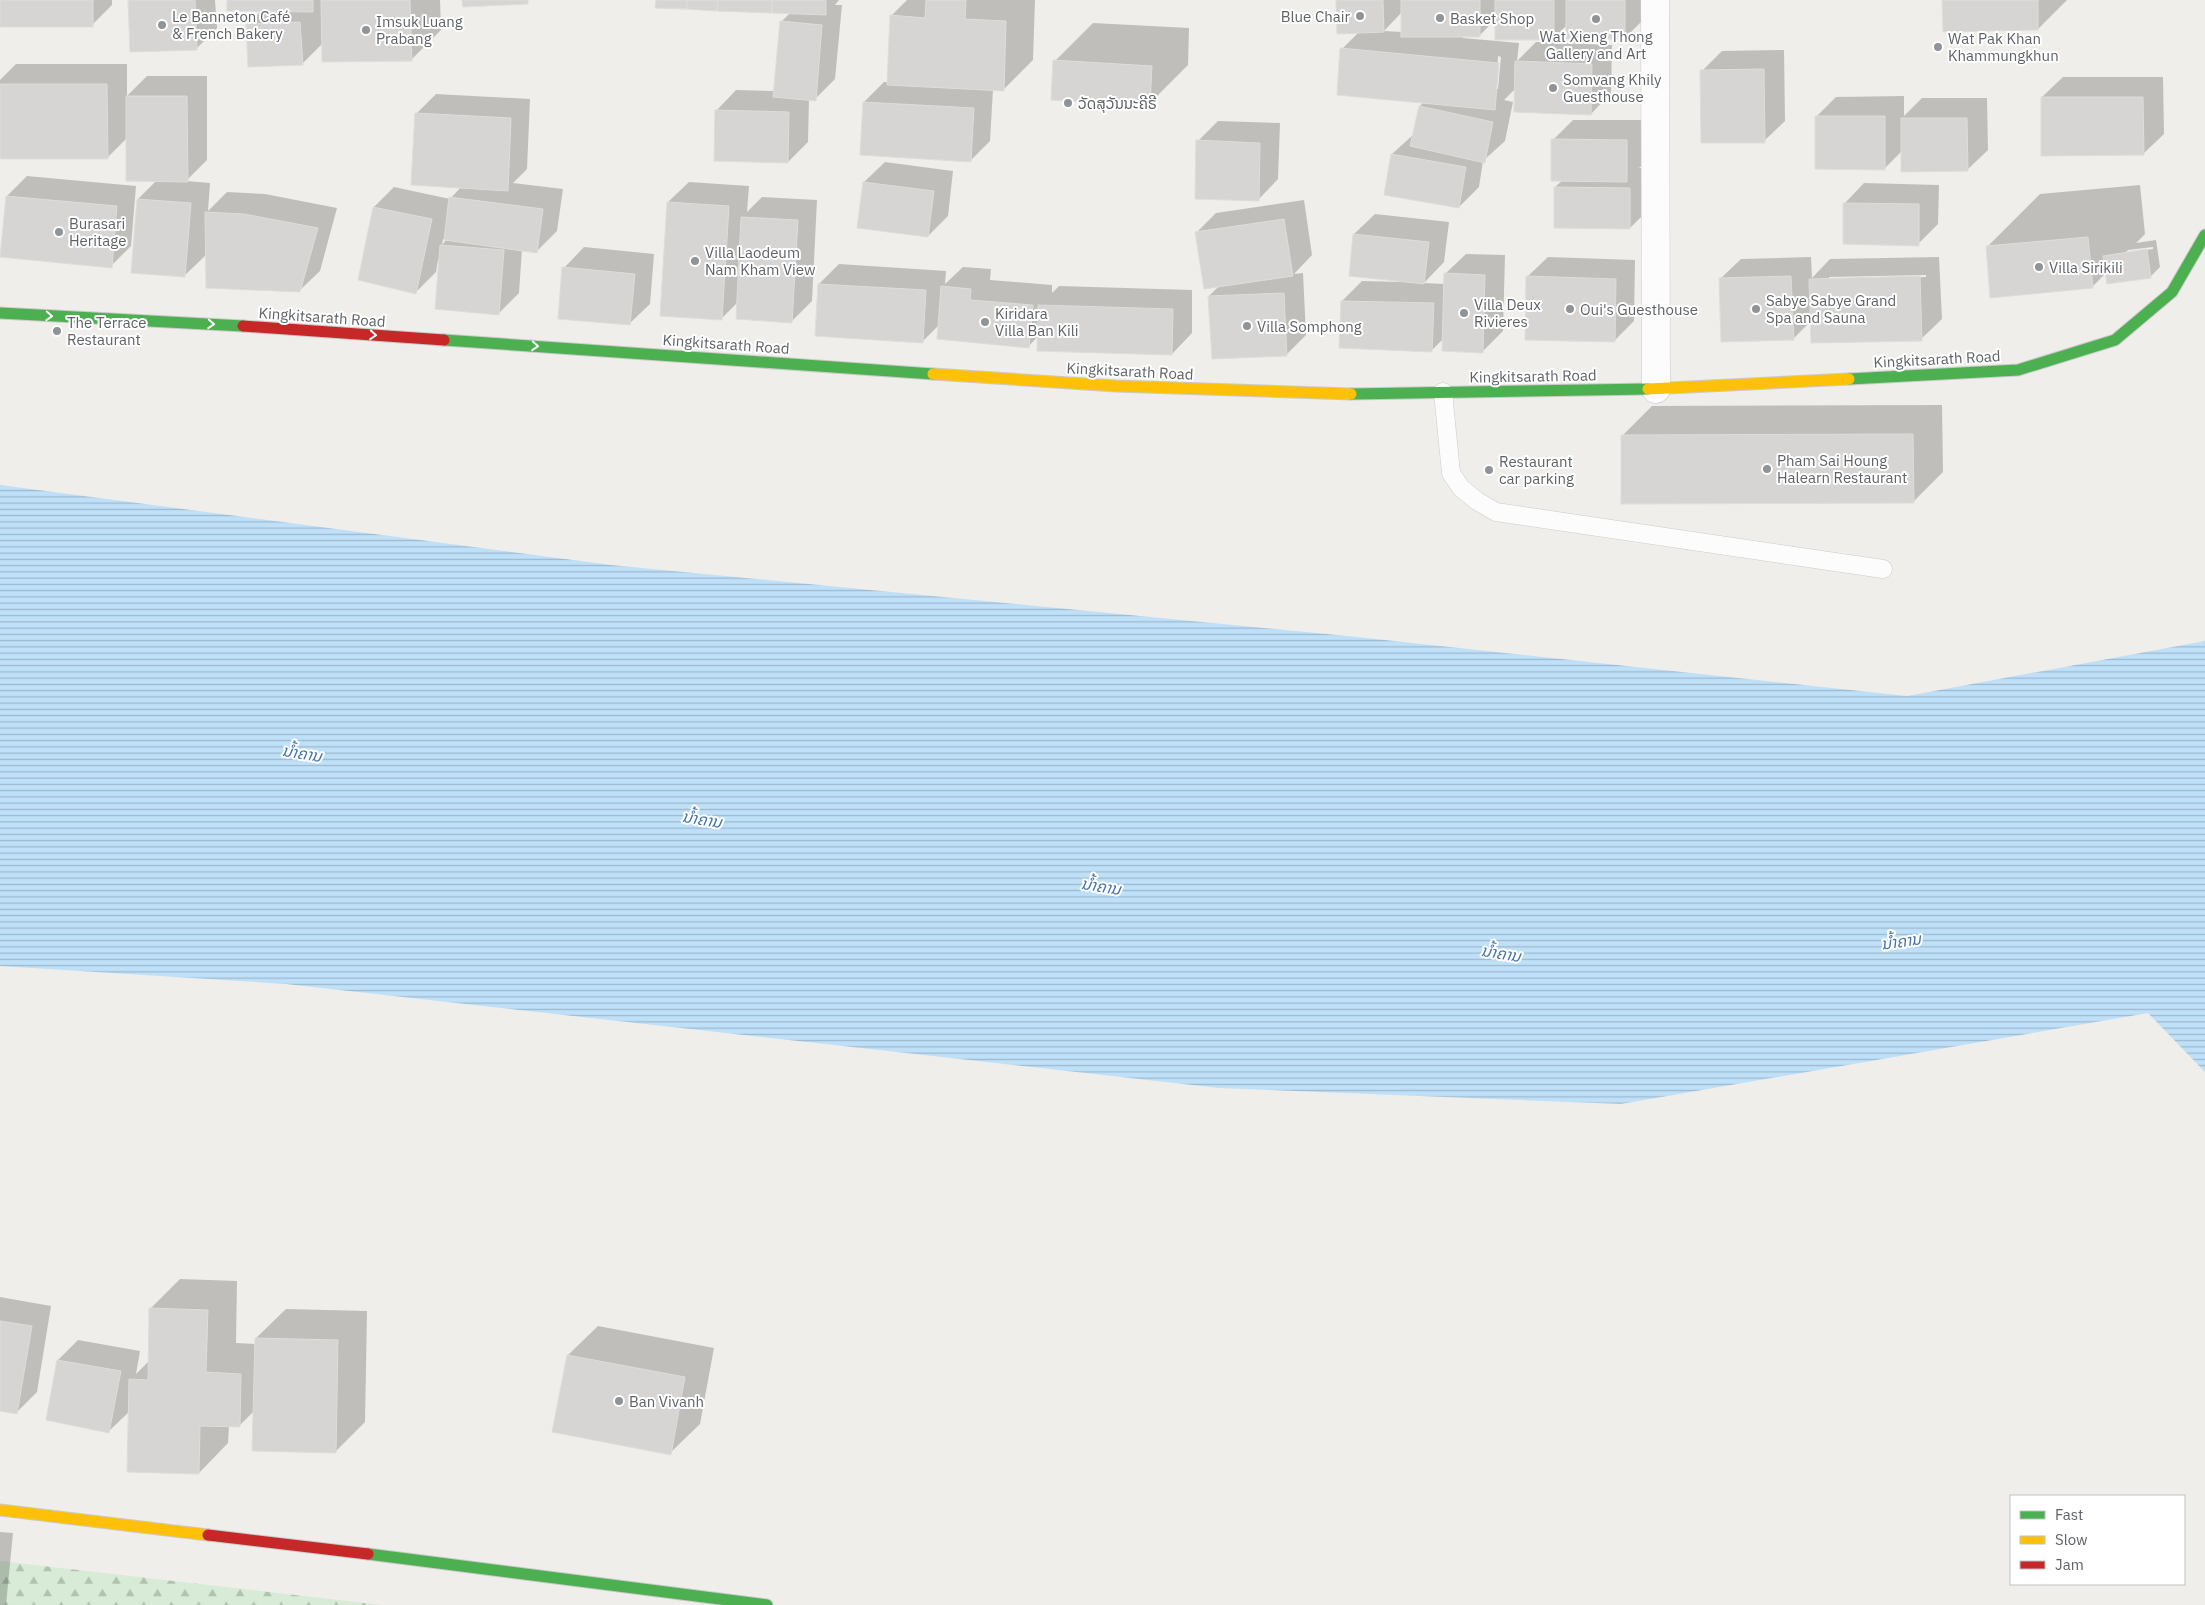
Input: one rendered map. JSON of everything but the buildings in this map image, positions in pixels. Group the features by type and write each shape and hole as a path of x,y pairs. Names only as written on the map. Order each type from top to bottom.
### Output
{"street":[{"path":"1655,0 1656,389"},
{"name":"Kingkitsarath Road","path":"0,313 202,324 1116,386 1320,394 1656,389 2018,370 2115,340 2172,292 2205,236"},
{"path":"0,1510 767,1605"}],"lane":[{"path":"1442,392 1451,473 1461,488 1477,501 1496,512 1882,569"}],"green space":[{"path":"0,1561 382,1605 0,1605"}],"water":[{"name":"ນ້ຳຄານ","path":"0,485 611,565 1357,637 1907,696 2205,641 2205,1072 2148,1013 1621,1104 1219,1088 286,984 0,966"}],"traffic: fast":[{"path":"1849,379 2018,370 2115,340 2172,292 2205,235"},
{"path":"0,313 243,326"},
{"path":"444,340 933,374"},
{"path":"1351,394 1648,389"},
{"path":"368,1554 767,1605"}],"traffic: slow":[{"path":"933,374 1116,386 1351,394"},
{"path":"1648,389 1849,379"},
{"path":"0,1510 208,1535"}],"traffic: jam":[{"path":"243,326 444,340"},
{"path":"208,1535 368,1554"}],"place":[{"name":"Blue Chair","path":"1360,16"},
{"name":"Basket Shop","path":"1440,18"},
{"name":"Wat Xieng Thong Gallery and Art","path":"1596,19"},
{"name":"Le Banneton Café & French Bakery","path":"162,25"},
{"name":"Imsuk Luang Prabang","path":"366,30"},
{"name":"Wat Pak Khan Khammungkhun","path":"1938,47"},
{"name":"Somvang Khily Guesthouse","path":"1553,88"},
{"name":"ວັດສຸວັນນະຄີຣີ","path":"1068,103"},
{"name":"Burasari Heritage","path":"59,232"},
{"name":"Villa Laodeum Nam Kham View","path":"695,261"},
{"name":"Villa Sirikili","path":"2039,267"},
{"name":"Oui's Guesthouse","path":"1570,309"},
{"name":"Sabye Sabye Grand Spa and Sauna","path":"1756,309"},
{"name":"Villa Deux Rivieres","path":"1464,313"},
{"name":"Kiridara Villa Ban Kili","path":"985,322"},
{"name":"Villa Somphong","path":"1247,326"},
{"name":"The Terrace Restaurant","path":"57,331"},
{"name":"Pham Sai Houng Halearn Restaurant","path":"1767,469"},
{"name":"Restaurant car parking","path":"1489,470"},
{"name":"Ban Vivanh","path":"619,1401"}]}
